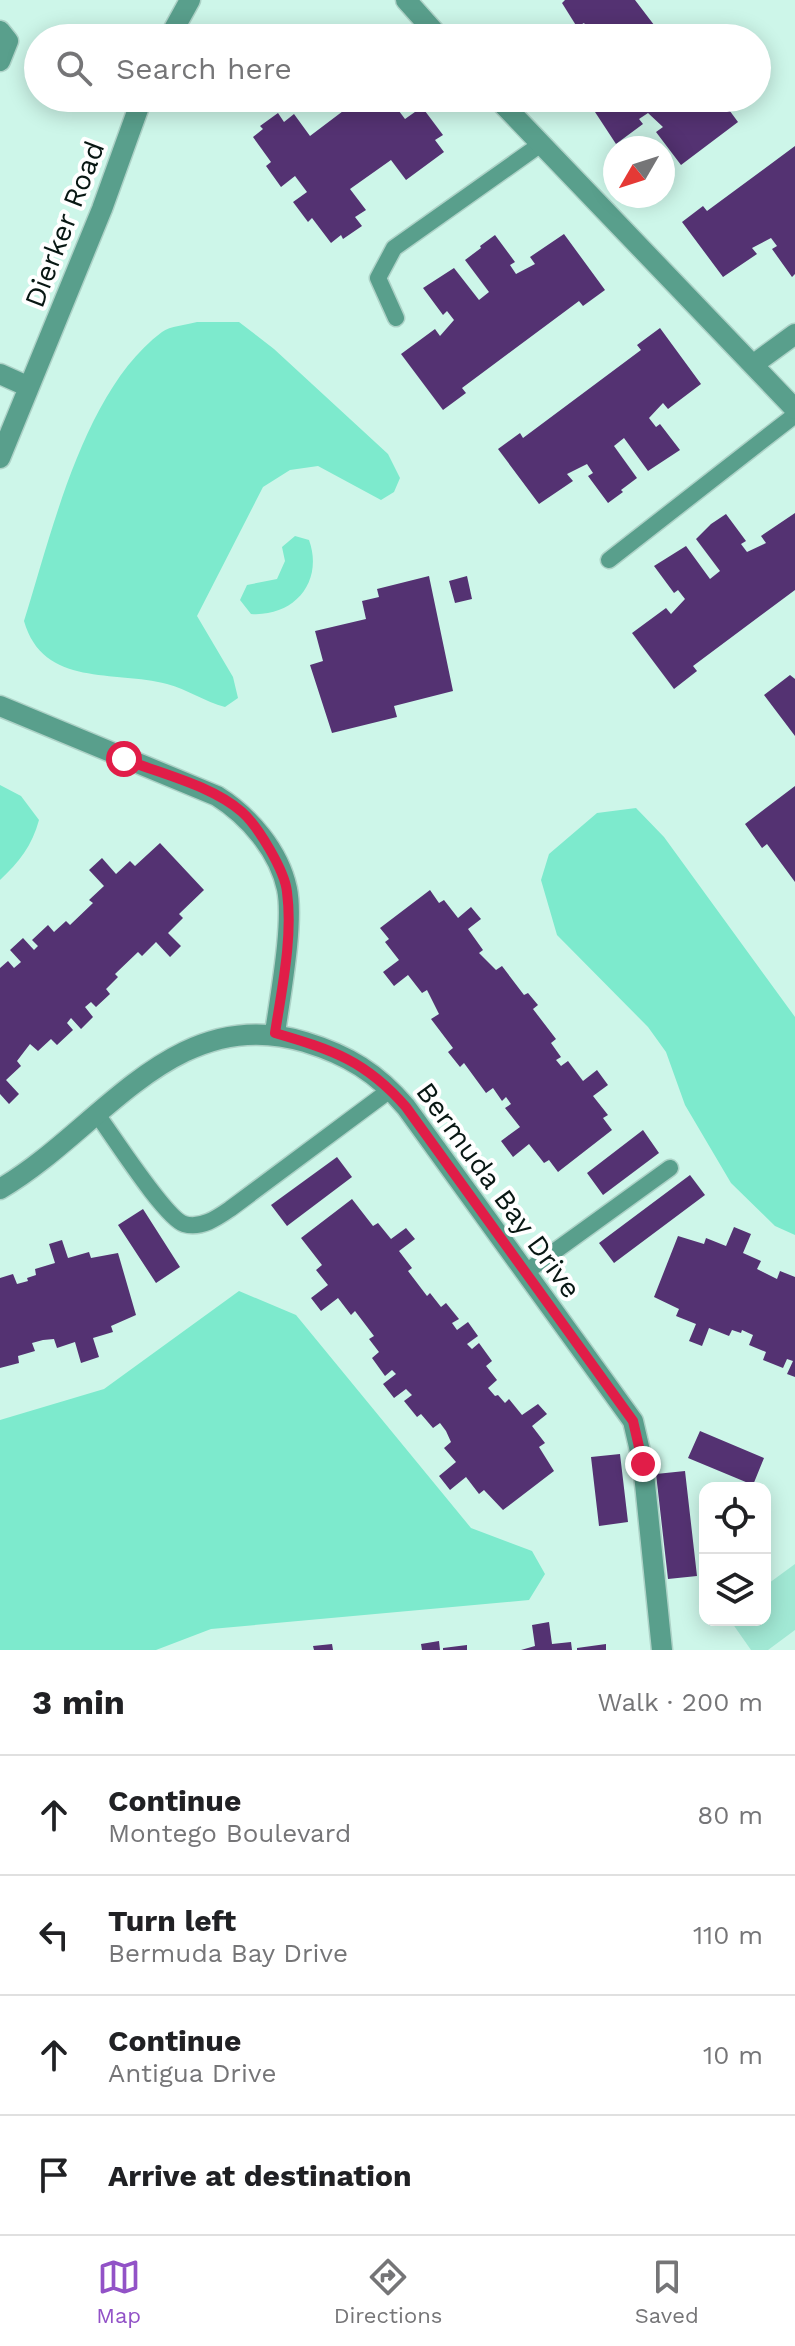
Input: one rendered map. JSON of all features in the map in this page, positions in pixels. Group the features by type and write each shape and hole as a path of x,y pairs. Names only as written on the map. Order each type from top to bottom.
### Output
{"street":[{"path":"177,24 190,0"},
{"path":"406,0 427,24"},
{"path":"0,31 8,41 0,61"},
{"name":"Dierker Road","path":"0,458 137,112"},
{"path":"510,112 754,364 795,412"},
{"path":"754,364 795,334"},
{"path":"0,374 29,387"},
{"path":"0,706 217,796 243,812 261,836 287,890 285,961 275,1033"},
{"name":"Bermuda Bay Drive","path":"0,1189 178,1053 246,1032 275,1033 334,1050 363,1066 390,1090 633,1421 643,1464 662,1650"}],"lane":[{"path":"396,318 378,278 394,248 541,144"},
{"path":"609,560 795,412"},
{"path":"96,1113 172,1217 195,1225 213,1221 390,1090"},
{"path":"526,1272 670,1168"}],"shaded area":[{"path":"197,322 239,322 274,349 388,454 400,478 394,492 381,500 318,466 290,470 263,487 197,616 233,677 238,698 225,707 167,684 64,667 47,657 33,642 24,621 74,465 111,389 135,357 162,332"},
{"path":"295,536 309,540 313,555 309,583 302,594 280,610 251,614 240,600 247,585 277,579 285,561 282,547"},
{"path":"0,785 21,796 39,820 24,853 0,880"},
{"path":"636,808 664,837 795,1017 795,1235 775,1226 731,1183 685,1105 666,1052 648,1027 557,935 541,880 549,854 597,813"},
{"path":"239,1291 296,1315 471,1528 532,1551 545,1574 529,1600 211,1629 156,1650 0,1650 0,1420 104,1389"},
{"path":"795,1564 795,1630 768,1650 751,1650 734,1626 771,1626 771,1582"}],"building":[{"path":"565,0 635,0 653,24 575,24 562,3"},
{"path":"342,112 400,112 405,119 415,112 426,112 443,135 435,140 444,152 406,180 391,160 350,189 366,210 355,217 362,226 331,243 312,218 308,222 293,202 307,192 295,176 281,187 266,166 271,162 253,137 263,129 260,126 278,113 284,122 294,114 310,136"},
{"path":"595,112 731,112 738,122 681,165 675,157 675,136 659,136 656,132 663,127 648,113 639,119 643,124 627,136 611,136"},
{"path":"795,146 795,274 792,277 772,249 777,246 771,238 752,248 757,254 723,277 682,222 703,206 707,211"},
{"path":"564,234 605,290 583,306 579,301 462,388 466,393 443,410 401,354 435,329 440,336 454,320 447,311 443,315 423,288 454,268 479,300 489,292 465,260 480,246 495,235 515,262 510,265 516,274 535,264 530,257"},
{"path":"660,328 701,384 668,409 663,403 649,418 656,427 660,424 680,450 648,471 624,438 614,446 637,478 621,490 623,492 608,503 588,476 593,473 587,464 567,474 573,481 539,504 498,449 520,433 523,438 641,350 637,345"},
{"path":"795,513 795,590 693,666 697,671 674,689 632,633 666,608 671,614 685,599 678,590 674,593 654,566 686,546 710,579 720,571 696,539 711,524 726,514 746,541 741,544 747,552 766,543 761,536"},
{"path":"429,576 453,691 394,706 397,717 332,733 310,665 323,661 315,631 366,619 362,601 379,597 377,589"},
{"path":"467,576 472,599 455,603 449,581"},
{"path":"790,675 795,679 795,736 764,695"},
{"path":"795,786 795,882 767,844 762,848 745,824"},
{"path":"160,843 204,890 179,914 183,918 168,933 181,946 170,957 156,942 142,956 138,952 115,974 118,977 106,989 110,994 96,1007 91,1002 85,1007 93,1017 81,1029 71,1018 67,1023 73,1030 57,1045 51,1039 38,1051 30,1044 17,1061 21,1066 6,1080 19,1094 9,1104 0,1094 0,968 8,961 14,968 21,962 10,950 23,938 34,950 38,946 32,940 48,925 54,932 66,921 70,925 93,903 89,900 104,886 89,870 102,858 116,874 130,861 135,866"},
{"path":"430,890 439,903 444,900 458,918 471,907 481,919 468,929 483,950 479,953 496,970 502,966 524,995 528,993 538,1005 533,1009 556,1039 551,1043 561,1057 556,1060 561,1066 568,1061 583,1081 597,1070 608,1085 593,1096 608,1115 603,1118 612,1130 558,1172 549,1160 544,1163 529,1144 513,1157 501,1141 520,1127 505,1108 511,1104 506,1097 502,1101 493,1088 486,1093 464,1063 460,1067 448,1052 453,1048 431,1019 439,1014 427,990 422,993 408,975 394,986 383,972 399,960 385,942 389,939 380,928"},
{"path":"643,1130 659,1153 603,1195 587,1173"},
{"path":"337,1157 352,1177 287,1226 271,1205"},
{"path":"690,1175 705,1195 614,1263 599,1243"},
{"path":"352,1199 373,1226 378,1223 391,1239 406,1228 415,1239 399,1251 412,1268 408,1271 427,1296 430,1293 441,1307 446,1303 459,1319 452,1323 457,1330 468,1322 478,1336 467,1344 472,1349 479,1343 492,1361 486,1366 497,1380 488,1388 495,1396 498,1395 505,1403 509,1399 522,1415 538,1404 547,1414 532,1426 545,1443 539,1447 554,1471 503,1510 484,1490 479,1494 466,1477 450,1490 439,1476 456,1462 444,1448 451,1442 446,1431 440,1423 433,1428 421,1414 417,1417 404,1401 412,1395 406,1389 394,1398 383,1384 396,1374 392,1370 385,1376 372,1358 379,1352 369,1339 374,1336 355,1311 351,1315 338,1298 321,1311 311,1298 328,1285 316,1270 322,1265 301,1238"},
{"path":"143,1209 180,1267 156,1283 118,1225"},
{"path":"734,1227 751,1234 743,1253 761,1261 757,1269 777,1279 780,1271 795,1277 795,1377 787,1374 793,1361 787,1359 783,1368 763,1360 766,1352 749,1345 753,1335 742,1330 741,1333 732,1330 729,1336 709,1328 702,1346 689,1341 696,1324 676,1316 679,1309 654,1297 678,1236 704,1244 706,1238 726,1246"},
{"path":"62,1240 68,1258 89,1252 91,1258 118,1253 136,1315 111,1326 113,1332 93,1338 99,1357 81,1363 75,1342 57,1348 54,1339 43,1340 32,1343 35,1351 18,1356 19,1363 0,1368 0,1278 13,1274 17,1284 28,1281 27,1278 36,1275 35,1269 55,1263 49,1244"},
{"path":"700,1431 764,1458 754,1482 746,1482 688,1458"},
{"path":"620,1454 628,1522 599,1526 591,1457"},
{"path":"685,1471 697,1576 668,1579 656,1474"},
{"path":"549,1622 552,1644 571,1642 572,1650 521,1650 535,1646 532,1625"},
{"path":"439,1641 440,1650 422,1650 421,1644"},
{"path":"332,1644 333,1650 314,1650 313,1646"},
{"path":"606,1644 606,1650 577,1650 577,1648"},
{"path":"467,1645 467,1650 443,1650 443,1648"}],"route":[{"path":"124,759 217,796 243,812 261,836 287,890 285,961 275,1033 334,1050 363,1066 406,1107 633,1421 643,1464"}]}
